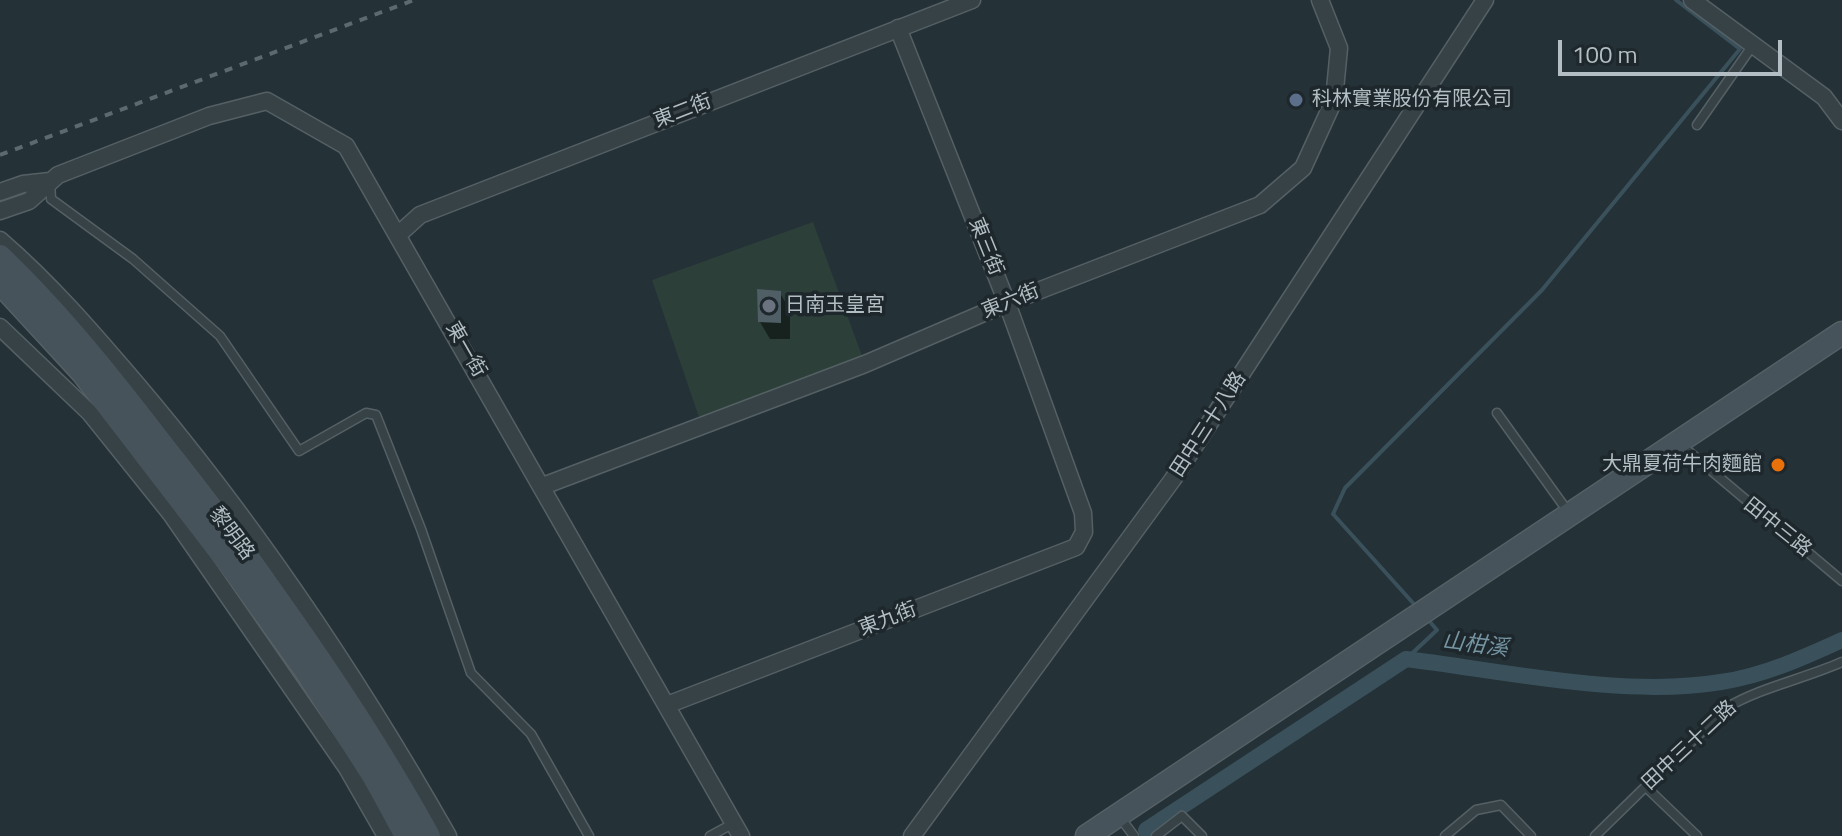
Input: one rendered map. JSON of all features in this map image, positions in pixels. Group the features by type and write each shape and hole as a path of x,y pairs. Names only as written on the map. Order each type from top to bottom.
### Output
{"street":[{"name":"東二街","path":"399,234 420,215 972,0"},
{"name":"東六街","path":"543,486 865,364 1007,303 1260,205 1303,168 1334,100 1339,48 1320,0"},
{"name":"田中三十八路","path":"912,836 1173,479 1384,159 1446,55 1485,0"},
{"path":"1692,0 1824,97 1842,121"},
{"name":"東三街","path":"898,28 1007,303 1083,513"},
{"name":"東一街","path":"50,181 209,116 267,101 346,146 737,830"},
{"path":"0,192 23,184 50,181"},
{"path":"0,211 29,201 50,181"},
{"path":"0,240 77,315 178,433 274,577 339,652 448,836"},
{"name":"黎明路","path":"0,256 104,369 274,577 294,621 392,770 429,836"},
{"name":"黎明路","path":"0,283 82,372 237,574 328,704 374,777 406,836"},
{"path":"0,327 90,413 171,514 269,651 347,768 386,836"},
{"path":"1087,836 1842,333"},
{"name":"東九街","path":"667,705 1076,547 1084,532 1083,513"},
{"path":"237,574 269,651"}],"lane":[{"path":"1697,125 1753,45"},
{"path":"50,181 51,199 133,259 220,336 299,451 366,413 376,415 421,529 471,673 531,734 589,836"},
{"path":"1497,413 1570,514"},
{"name":"田中三路","path":"1678,442 1842,581"},
{"name":"田中三十二路","path":"1595,836 1726,708 1747,695 1807,678 1842,662"},
{"path":"1646,787 1697,836"},
{"path":"1445,836 1476,810 1501,805 1531,836"},
{"path":"1119,815 1134,836"},
{"path":"1156,836 1182,816 1202,836"},
{"path":"710,836 737,830"}],"green space":[{"path":"813,222 865,364 702,426 652,280"}],"building":[{"name":"日南玉皇宮","path":"757,289 781,291 781,323 758,322"}],"waterway":[{"path":"1413,603 1333,514 1345,488 1542,290 1740,49 1676,0"},
{"path":"1406,659 1437,630 1431,623"},
{"name":"山柑溪","path":"1146,830 1406,659 1605,685 1684,686 1721,682 1768,671 1842,640"}],"railway":[{"path":"0,155 414,0"}],"place":[{"name":"科林實業股份有限公司","path":"1296,100"},
{"name":"日南玉皇宮","path":"769,306"},
{"name":"大鼎夏荷牛肉麵館","path":"1778,465"}]}
